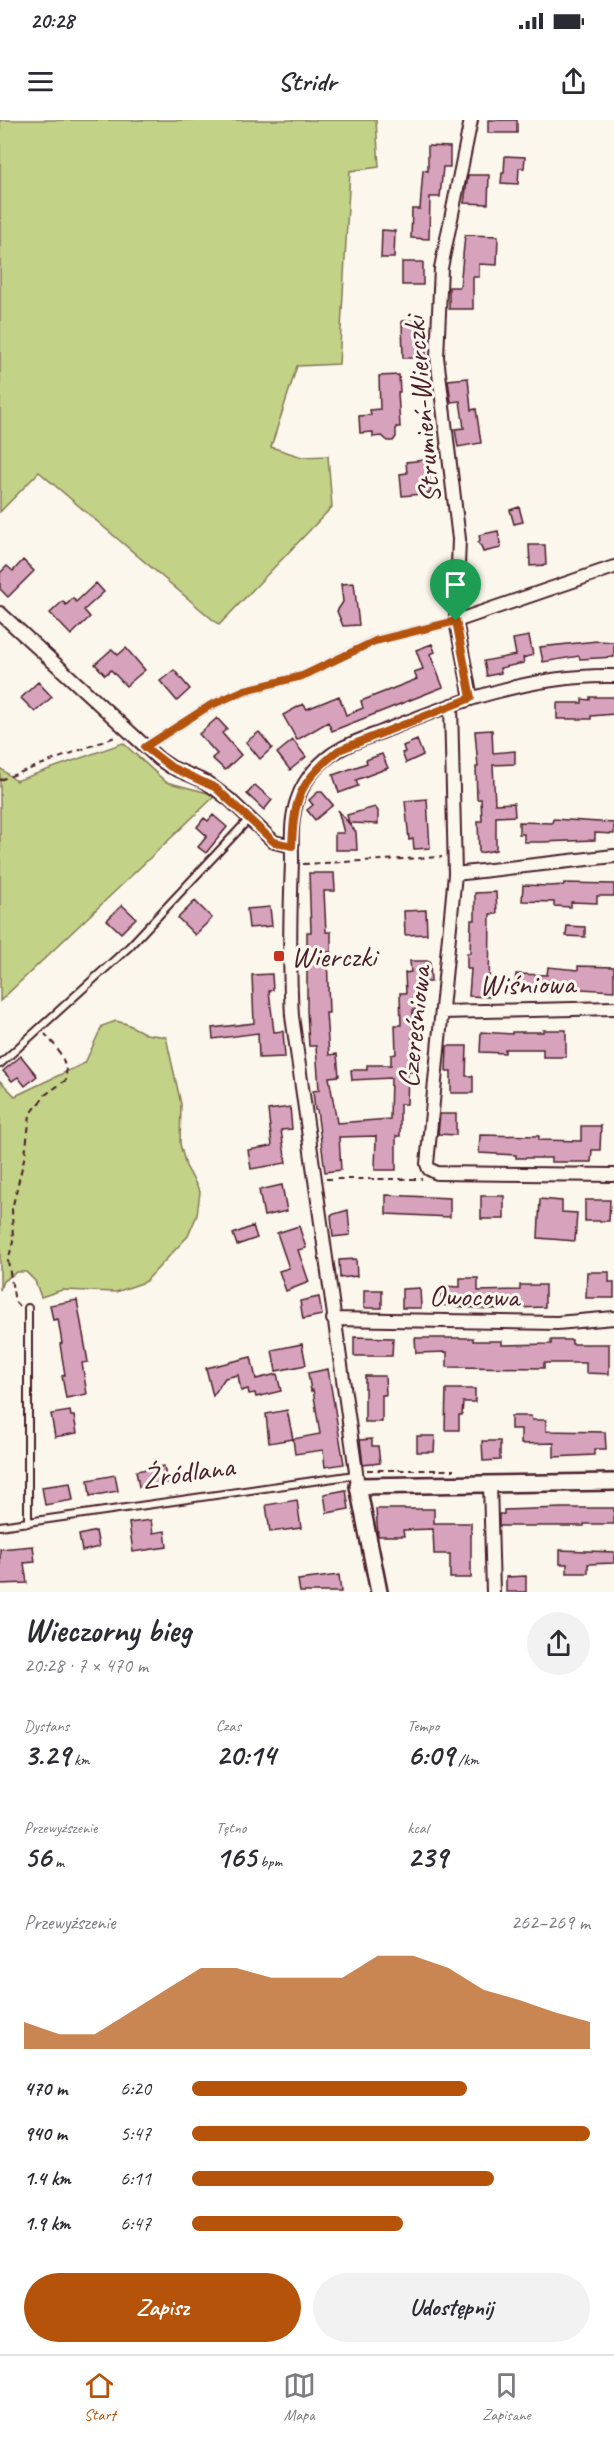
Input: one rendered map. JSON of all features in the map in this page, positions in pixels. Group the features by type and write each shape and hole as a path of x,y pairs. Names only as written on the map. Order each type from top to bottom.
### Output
{"street":[{"name":"Strumień-Wierczki","path":"471,120 441,268 437,357 459,539 456,621 471,698"},
{"path":"456,621 614,567"},
{"path":"0,613 145,747 171,767 216,788 274,842 292,846"},
{"path":"379,1592 357,1480 292,1016 289,957 293,816 297,798 306,782 321,764 339,750 452,705 537,682 614,675"},
{"name":"Czereśniowa","path":"452,705 455,874 428,1148 429,1169 437,1173 614,1175"},
{"path":"455,874 614,856"},
{"name":"Wiśniowa","path":"442,1012 614,1008"},
{"name":"Owocowa","path":"333,1319 557,1323 614,1318"},
{"name":"Źródlana","path":"357,1480 490,1484 614,1482"},
{"path":"490,1484 493,1592"}],"lane":[{"path":"145,747 209,706 245,690 302,676 375,641 456,621"},
{"path":"0,1064 129,947 250,818"},
{"path":"28,1311 28,1523"},
{"name":"Źródlana","path":"0,1526 357,1480"}],"path":[{"path":"0,780 129,732"},
{"path":"300,864 447,857"},
{"path":"28,1311 15,1302 11,1285 8,1261 13,1242 12,1209 33,1109 45,1095 66,1080 67,1072 59,1049 39,1028"},
{"path":"314,1180 425,1179"}],"green space":[{"path":"0,120 376,120 379,167 350,171 339,364 297,366 271,447 302,457 328,456 332,507 219,625 39,472 0,512"},
{"path":"123,743 166,782 216,795 0,1001 0,768 16,781"},
{"path":"116,1021 146,1034 166,1037 181,1104 180,1144 186,1166 200,1192 197,1215 188,1236 145,1282 116,1292 62,1290 41,1297 35,1281 26,1272 17,1272 3,1281 0,1290 0,1081 15,1096 85,1063 102,1026"}],"building":[{"path":"488,120 517,120 517,133 488,133"},
{"path":"428,146 450,147 450,167 443,167 440,197 430,197 429,239 411,238 412,209 420,209 423,170 428,171"},
{"path":"505,156 525,157 524,168 519,168 518,184 501,183"},
{"path":"468,175 489,175 488,204 464,203"},
{"path":"382,230 395,231 394,258 381,258"},
{"path":"465,235 498,236 497,265 479,264 479,277 473,277 473,309 449,309 449,287 460,287"},
{"path":"402,262 423,262 423,285 402,285"},
{"path":"426,320 426,358 403,358 402,321"},
{"path":"399,375 400,427 396,427 396,437 393,441 388,441 382,436 373,437 373,432 360,433 359,416 371,415 370,410 380,409 379,376"},
{"path":"468,378 471,410 476,409 481,443 458,447 455,429 464,428 460,401 451,402 448,380"},
{"path":"425,460 426,472 429,471 431,493 402,496 400,474 407,473 406,462"},
{"path":"519,507 523,522 514,524 510,510"},
{"path":"498,531 501,548 483,552 478,543 479,535"},
{"path":"529,545 545,545 546,565 530,566"},
{"path":"23,560 34,571 8,597 0,589 0,573 7,566 13,571"},
{"path":"96,583 104,592 84,610 90,617 71,635 50,613 63,601 66,605 73,598 76,602"},
{"path":"354,583 359,625 343,626 337,611 343,602 341,584"},
{"path":"529,636 533,655 523,658 524,663 500,668 501,673 487,676 484,661 516,655 513,639"},
{"path":"597,641 614,642 614,657 580,659 579,656 543,662 540,647"},
{"path":"432,644 435,652 430,654 443,687 332,731 328,722 297,740 283,715 303,704 307,709 339,696 346,715 363,708 361,701 417,679 414,672 423,669 416,650"},
{"path":"126,648 145,670 126,686 111,670 105,675 95,664 112,649 118,655"},
{"path":"174,670 190,689 177,701 160,681"},
{"path":"38,682 52,697 35,712 21,698"},
{"path":"590,697 614,697 614,714 591,716 591,719 557,719 557,703 582,703 582,699 590,700"},
{"path":"217,718 227,729 222,733 241,755 225,770 212,758 217,754 199,734"},
{"path":"492,730 493,753 515,751 515,764 493,765 495,804 514,803 515,816 496,817 496,850 479,853 478,821 482,821 481,799 477,799 476,767 478,767 475,731"},
{"path":"259,732 272,748 260,759 246,742"},
{"path":"293,740 306,757 290,770 277,753"},
{"path":"417,740 423,755 406,763 402,753 405,752 403,746"},
{"path":"382,754 388,768 356,780 358,786 339,793 333,775 367,763 366,760"},
{"path":"255,785 272,800 264,810 247,794"},
{"path":"318,792 322,792 333,805 315,820 307,810 313,805 309,800"},
{"path":"427,799 430,848 414,849 413,839 409,840 405,801"},
{"path":"375,807 378,811 378,824 349,823 347,815"},
{"path":"338,810 356,832 357,850 335,850 335,833 344,833"},
{"path":"213,815 227,827 206,853 198,847 207,836 197,827 204,818 208,821"},
{"path":"553,819 614,823 614,834 595,833 595,840 524,842 524,834 519,834 519,822 552,823"},
{"path":"309,873 334,873 335,891 324,891 326,932 331,932 331,952 327,952 329,1013 326,1013 329,1055 337,1054 339,1076 329,1077 337,1123 390,1119 391,1078 352,1080 351,1070 367,1070 367,1065 391,1065 391,1055 396,1054 395,1025 401,1025 400,993 406,993 405,973 411,972 410,961 430,961 431,982 415,982 413,1072 408,1072 407,1104 400,1104 400,1136 396,1136 396,1170 375,1170 376,1136 339,1137 341,1170 325,1172 313,1091 319,1090 316,1046 309,1046 307,1010 307,932 311,932"},
{"path":"564,883 614,884 614,896 597,896 597,903 571,902 571,907 554,906 554,902 522,901 523,885 550,886 564,885"},
{"path":"496,892 497,914 490,914 489,997 469,996 471,969 467,969 467,953 470,953 471,920 475,920 475,893"},
{"path":"195,901 212,918 195,935 178,918"},
{"path":"122,905 136,918 121,933 107,920"},
{"path":"270,907 272,926 249,928 247,909"},
{"path":"426,910 427,934 405,935 404,911"},
{"path":"567,926 585,927 585,937 566,936"},
{"path":"578,966 614,967 614,991 565,988 565,991 536,988 535,991 519,991 520,984 515,984 516,974 547,975 548,967 578,970"},
{"path":"272,974 273,990 269,991 274,1032 283,1031 285,1057 259,1058 258,1033 213,1039 212,1028 254,1023 252,975"},
{"path":"543,1030 566,1030 566,1057 543,1057 543,1049 505,1049 505,1053 480,1052 481,1032 512,1034 512,1032 543,1032"},
{"path":"447,1046 467,1046 466,1076 473,1076 473,1093 451,1093 451,1071 446,1071"},
{"path":"21,1056 37,1076 25,1086 18,1077 12,1081 3,1071"},
{"path":"290,1107 292,1129 281,1130 286,1163 251,1169 248,1150 272,1146 268,1110"},
{"path":"440,1114 456,1114 456,1135 438,1134"},
{"path":"581,1126 601,1126 600,1150 592,1150 591,1162 551,1162 551,1158 516,1158 516,1155 479,1153 480,1135 539,1136 539,1140 581,1141"},
{"path":"282,1185 287,1211 264,1216 259,1190"},
{"path":"386,1195 450,1198 450,1217 386,1214"},
{"path":"481,1196 504,1196 504,1219 481,1219"},
{"path":"540,1199 562,1201 562,1212 577,1213 575,1241 538,1238"},
{"path":"585,1200 610,1200 609,1221 585,1221"},
{"path":"348,1210 350,1235 333,1237 331,1215"},
{"path":"253,1226 257,1238 237,1245 233,1234"},
{"path":"299,1226 306,1248 298,1250 309,1282 286,1291 279,1271 289,1268 277,1233"},
{"path":"356,1259 357,1276 340,1278 339,1260"},
{"path":"587,1272 609,1272 609,1282 614,1282 614,1298 586,1298"},
{"path":"460,1278 478,1278 478,1291 520,1290 520,1285 545,1285 545,1307 487,1309 441,1305 441,1286 460,1287"},
{"path":"420,1288 421,1308 402,1308 402,1289"},
{"path":"364,1290 382,1290 382,1308 364,1308"},
{"path":"319,1297 322,1315 303,1319 300,1301"},
{"path":"77,1300 88,1362 82,1363 87,1394 66,1398 58,1319 53,1320 50,1305"},
{"path":"354,1337 393,1338 392,1356 354,1356"},
{"path":"415,1338 473,1338 473,1341 502,1341 502,1345 551,1344 551,1340 572,1340 572,1344 609,1344 609,1374 586,1373 586,1363 544,1363 544,1368 447,1367 447,1352 416,1353"},
{"path":"302,1344 306,1365 276,1371 272,1350"},
{"path":"251,1357 256,1379 277,1374 281,1391 256,1397 255,1393 249,1394 248,1389 241,1391 238,1375 225,1378 213,1396 206,1368"},
{"path":"328,1369 344,1464 325,1467 323,1450 295,1454 293,1439 320,1434 308,1373"},
{"path":"365,1376 385,1376 386,1395 382,1395 382,1422 365,1422"},
{"path":"446,1389 475,1389 475,1402 463,1402 462,1415 459,1415 459,1430 445,1430"},
{"path":"287,1410 293,1439 269,1443 266,1414"},
{"path":"70,1411 71,1416 74,1416 77,1433 55,1437 51,1414"},
{"path":"511,1416 531,1416 532,1420 546,1420 546,1431 605,1432 606,1449 594,1449 594,1455 554,1457 554,1443 521,1444 521,1429 511,1429"},
{"path":"417,1436 435,1436 434,1452 417,1452"},
{"path":"372,1439 372,1446 378,1446 380,1463 363,1465 360,1440"},
{"path":"482,1441 500,1441 500,1460 483,1461"},
{"path":"164,1466 167,1483 139,1487 136,1471"},
{"path":"115,1475 118,1491 90,1496 88,1480"},
{"path":"70,1483 73,1500 45,1505 42,1487"},
{"path":"346,1490 349,1509 327,1513 324,1494"},
{"path":"297,1500 301,1528 270,1532 266,1505"},
{"path":"614,1508 614,1524 499,1526 499,1514 504,1514 504,1510"},
{"path":"376,1509 434,1509 434,1523 471,1523 471,1578 450,1578 450,1554 434,1554 433,1529 403,1530 404,1536 378,1536"},
{"path":"151,1520 153,1533 165,1531 167,1547 133,1552 129,1523"},
{"path":"96,1531 99,1547 82,1551 79,1535"},
{"path":"33,1546 35,1562 24,1563 27,1583 0,1584 0,1549"},
{"path":"560,1550 614,1552 614,1563 588,1564 588,1573 567,1573 567,1564 560,1564"},
{"path":"339,1575 341,1592 300,1592 298,1580"},
{"path":"526,1576 526,1592 506,1592 506,1577"}],"place":[{"name":"Wierczki","path":"279,956"}],"route":[{"path":"456,621 471,698 339,750 321,764 306,782 297,798 293,816 292,846 274,842 216,788 171,767 145,747 209,706 245,690 302,676 375,641 456,621"}]}
